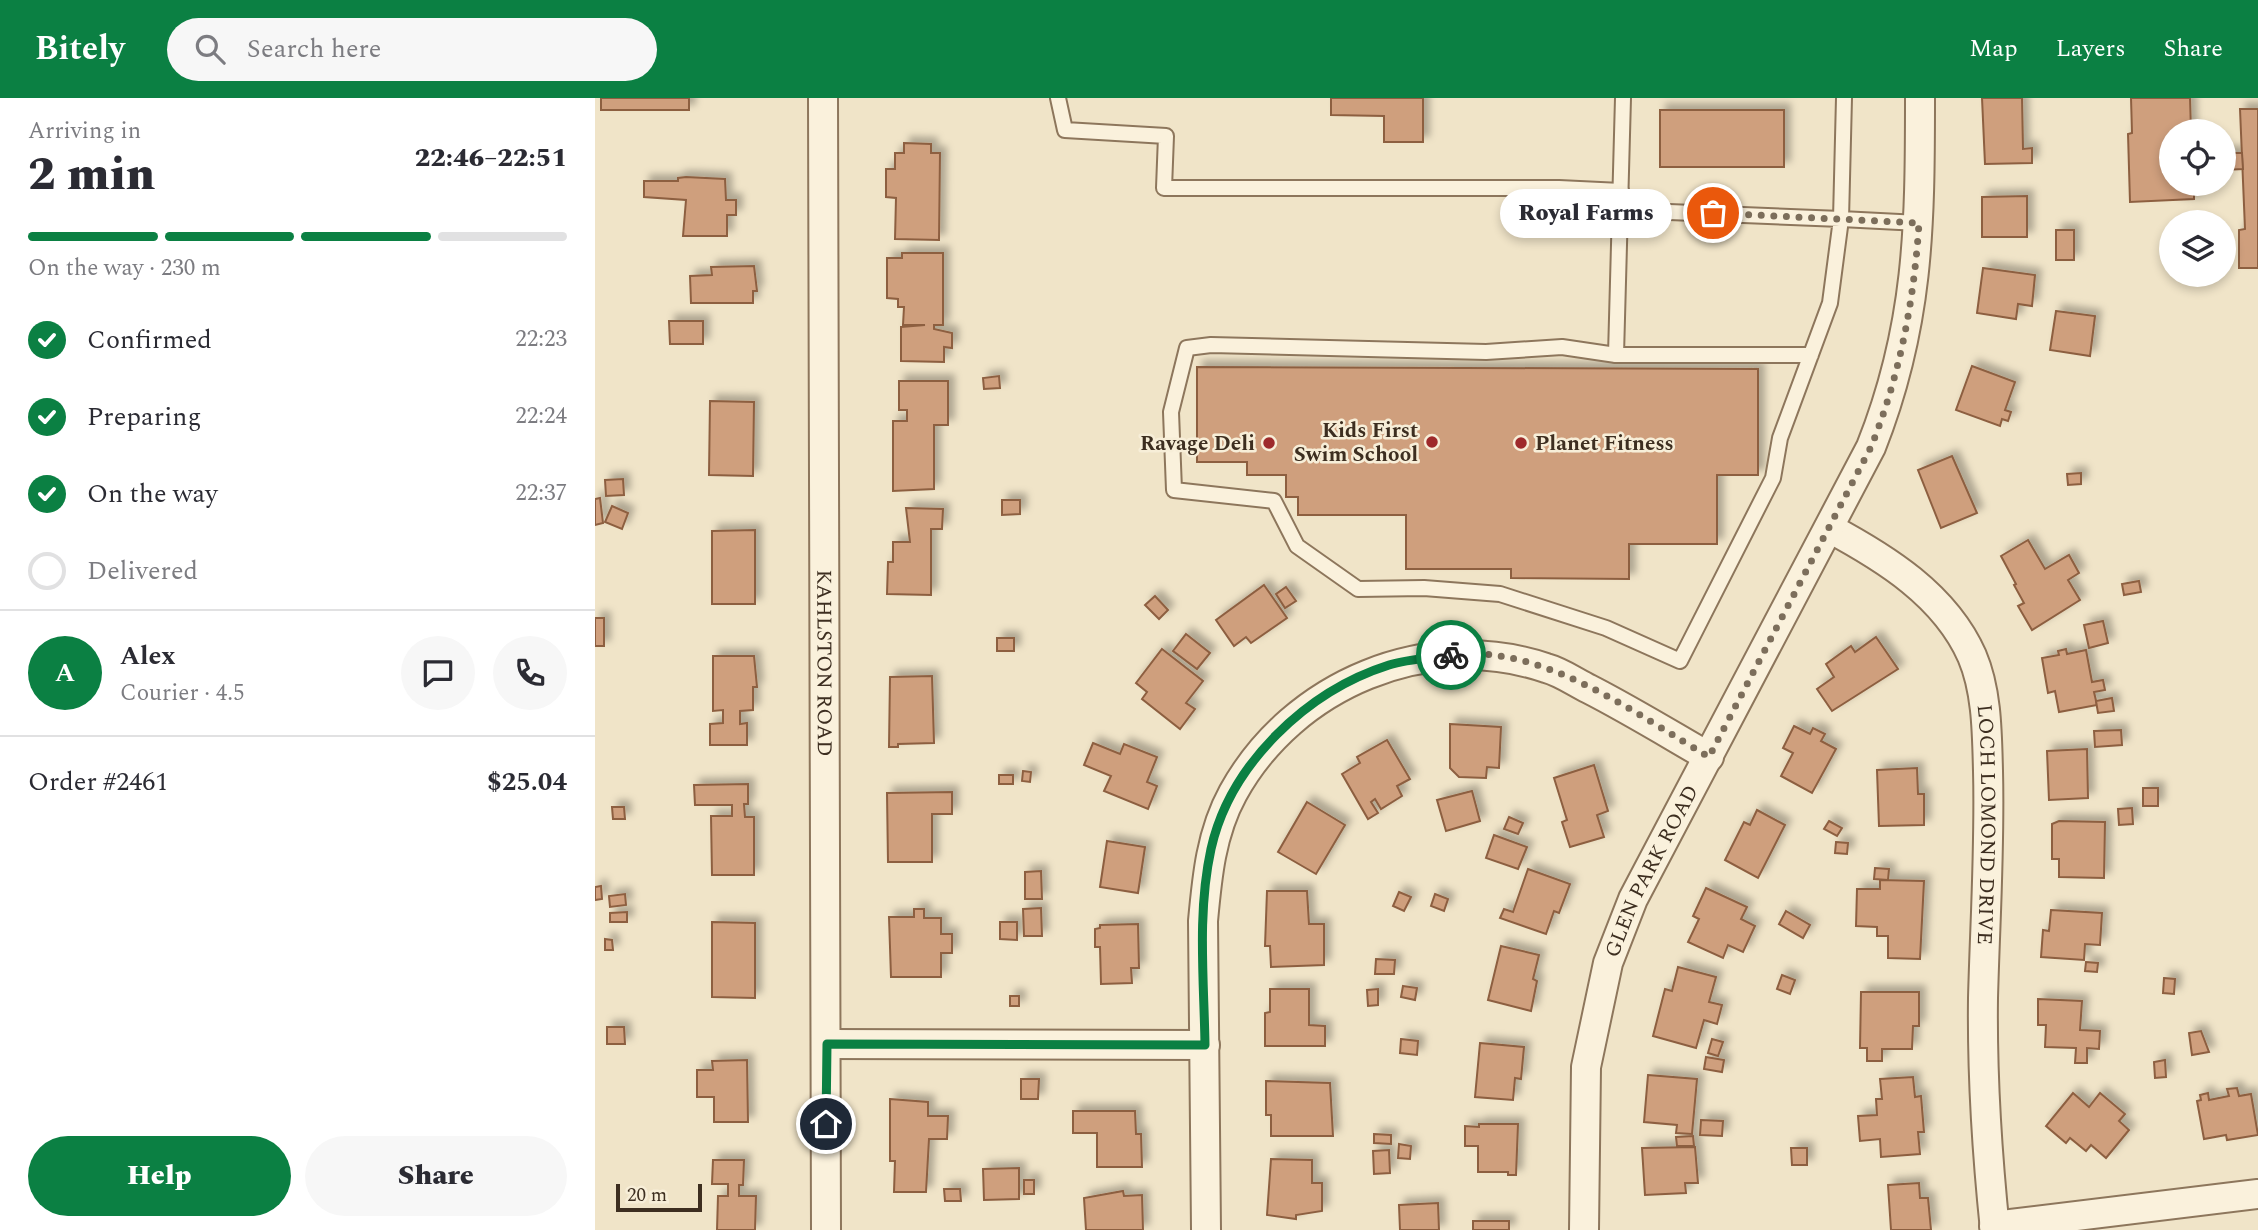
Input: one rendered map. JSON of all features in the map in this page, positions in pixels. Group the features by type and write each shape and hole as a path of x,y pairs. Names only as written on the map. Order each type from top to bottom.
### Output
{"street":[{"name":"KAHLSTON ROAD","path":"823,98 826,1230"},
{"name":"GLEN PARK ROAD","path":"1584,1230 1586,1067 1595,1010 1608,962 1633,899 1871,447 1891,395 1916,277 1920,98"},
{"name":"LOCH LOMOND DRIVE","path":"1829,528 1880,556 1920,587 1946,616 1971,654 1981,681 1987,741 1990,821 1983,1063 1994,1228"},
{"path":"1206,1230 1203,922 1212,848 1220,821 1233,793 1260,755 1285,728 1331,690 1389,665 1459,654 1503,657 1548,668 1709,757"},
{"path":"827,1044 1205,1045"},
{"path":"1994,1228 2258,1194"}],"lane":[{"path":"1058,98 1065,130 1166,136 1164,188 1559,188 1621,191"},
{"path":"1616,355 1623,98"},
{"path":"1811,355 1616,355 1562,347 1486,352 1210,345 1187,348 1171,412 1174,490 1274,501 1297,546 1358,589 1424,588 1500,594 1606,628 1680,661 1773,478 1780,438 1811,355 1830,303 1841,219 1844,98"},
{"path":"1620,210 1919,223"}],"building":[{"path":"601,98 689,98 689,110 601,110"},
{"path":"1331,98 1423,98 1423,142 1384,142 1384,116 1331,115"},
{"path":"1982,98 2022,98 2023,149 2032,148 2032,163 1985,164"},
{"path":"2131,98 2190,98 2191,119 2159,119 2159,196 2194,196 2194,199 2130,202 2128,134 2132,133"},
{"path":"2240,109 2258,109 2258,268 2239,268 2239,230 2245,229"},
{"path":"1660,110 1784,110 1784,167 1660,167"},
{"path":"904,143 931,144 931,153 940,153 939,240 895,239 896,198 886,197 886,169 895,169 895,153 904,153"},
{"path":"2236,153 2242,153 2243,169 2236,169"},
{"path":"678,178 725,179 726,200 736,200 736,215 727,215 727,236 683,236 686,200 644,197 644,181 678,181"},
{"path":"2027,196 2027,237 1982,237 1982,197"},
{"path":"2056,230 2074,230 2074,260 2056,260"},
{"path":"902,253 943,253 943,325 934,325 934,329 952,333 952,348 944,347 944,362 901,361 901,327 925,325 903,325 904,307 898,307 898,299 887,298 887,258 902,258"},
{"path":"754,266 757,291 753,291 753,303 691,303 690,276 712,275 711,267"},
{"path":"1983,268 2035,275 2032,306 2018,304 2016,319 1977,313"},
{"path":"2056,311 2095,316 2090,356 2050,350"},
{"path":"669,321 703,321 703,344 670,344"},
{"path":"1972,366 2015,382 2005,410 2011,412 2008,421 2002,419 2000,426 1956,410"},
{"path":"1197,367 1758,369 1758,475 1717,475 1717,544 1629,544 1629,579 1511,578 1511,569 1406,569 1406,515 1298,515 1298,497 1286,497 1286,475 1247,475 1247,462 1197,462"},
{"path":"999,376 1000,388 984,389 983,378"},
{"path":"899,381 948,381 948,425 934,425 934,489 893,491 893,421 907,421 907,410 899,410"},
{"path":"710,401 754,402 753,476 709,475"},
{"path":"1952,456 1977,513 1941,528 1918,470"},
{"path":"2081,473 2081,484 2068,485 2067,474"},
{"path":"623,479 624,495 606,496 605,480"},
{"path":"600,498 603,523 595,525 595,499"},
{"path":"1002,500 1020,500 1020,514 1002,515"},
{"path":"612,506 628,513 622,529 605,522"},
{"path":"906,508 943,509 942,529 931,529 931,595 887,594 888,562 893,562 893,542 910,542"},
{"path":"755,530 755,604 712,604 712,531"},
{"path":"2028,540 2045,569 2069,555 2079,573 2068,580 2080,600 2032,630 2018,606 2024,603 2001,556"},
{"path":"2139,581 2141,592 2124,595 2122,584"},
{"path":"1264,585 1287,618 1251,643 1246,637 1234,646 1216,620"},
{"path":"1286,587 1296,601 1285,608 1276,594"},
{"path":"1155,596 1168,610 1159,619 1145,605"},
{"path":"595,618 604,618 604,646 595,646"},
{"path":"2103,621 2108,643 2089,648 2084,625"},
{"path":"1186,634 1210,653 1197,669 1173,651"},
{"path":"1876,637 1898,669 1832,711 1817,689 1834,677 1826,664 1851,646 1855,652"},
{"path":"997,638 1014,638 1014,651 997,651"},
{"path":"1162,649 1203,681 1186,703 1195,709 1180,729 1142,699 1147,692 1136,683"},
{"path":"2066,649 2067,654 2086,650 2092,682 2103,680 2105,690 2094,692 2097,705 2059,712 2055,691 2048,693 2042,658 2059,655 2058,651"},
{"path":"713,656 754,656 757,687 753,687 753,710 740,711 740,724 747,723 747,745 710,745 710,724 723,723 723,710 713,711"},
{"path":"932,676 934,743 898,744 898,747 889,747 890,677"},
{"path":"2112,698 2114,711 2098,713 2096,701"},
{"path":"1450,724 1501,727 1499,768 1487,767 1486,778 1459,777 1450,768"},
{"path":"1794,726 1810,734 1813,728 1825,734 1821,741 1836,749 1812,793 1781,776 1793,753 1783,748"},
{"path":"2121,730 2122,745 2095,747 2094,731"},
{"path":"1387,740 1410,779 1397,786 1402,796 1381,809 1375,799 1371,802 1378,813 1368,819 1342,774 1360,763 1357,757"},
{"path":"1093,743 1120,754 1124,744 1157,757 1147,782 1157,786 1148,809 1104,791 1111,776 1084,765"},
{"path":"2087,749 2088,798 2049,800 2047,751"},
{"path":"1594,765 1608,811 1597,815 1604,837 1570,847 1562,822 1567,820 1554,778"},
{"path":"1917,768 1918,794 1924,794 1924,825 1879,826 1877,770"},
{"path":"1023,771 1031,772 1030,782 1022,781"},
{"path":"999,775 1013,775 1013,784 999,784"},
{"path":"748,784 748,804 744,804 745,817 754,817 754,875 712,875 711,816 732,816 732,805 695,805 694,785"},
{"path":"2143,788 2158,788 2158,806 2143,806"},
{"path":"1472,791 1480,821 1446,831 1437,800"},
{"path":"952,792 952,814 932,814 932,862 888,862 887,793"},
{"path":"1307,802 1345,825 1316,874 1278,852"},
{"path":"612,807 624,807 625,819 613,819"},
{"path":"2132,808 2133,824 2119,825 2118,809"},
{"path":"1757,810 1785,825 1758,878 1725,860 1744,822 1750,825"},
{"path":"1509,817 1523,823 1518,834 1504,829"},
{"path":"1829,821 1842,828 1837,836 1824,829"},
{"path":"2059,821 2105,822 2104,878 2059,877 2059,859 2052,859 2052,824"},
{"path":"1494,835 1527,847 1518,869 1486,858"},
{"path":"1107,841 1145,847 1138,893 1100,887"},
{"path":"1836,842 1848,843 1847,854 1835,853"},
{"path":"1875,868 1889,869 1888,880 1874,879"},
{"path":"1528,869 1570,884 1559,913 1554,911 1546,934 1500,918 1504,909 1513,912"},
{"path":"1041,871 1042,899 1025,899 1025,872"},
{"path":"1880,880 1924,881 1920,959 1888,958 1888,936 1877,936 1877,927 1856,926 1857,889 1880,889"},
{"path":"601,886 602,899 595,900 595,887"},
{"path":"1706,888 1747,907 1741,919 1755,926 1743,952 1728,945 1723,958 1688,942 1699,919 1693,916"},
{"path":"1267,891 1307,891 1309,924 1324,924 1324,965 1271,967 1270,946 1265,946"},
{"path":"1399,892 1411,897 1404,911 1393,906"},
{"path":"625,894 626,905 610,907 609,896"},
{"path":"1435,894 1448,899 1444,911 1431,906"},
{"path":"1041,908 1042,936 1024,936 1023,909"},
{"path":"914,909 924,909 924,918 941,918 941,934 952,934 952,953 941,953 941,977 891,977 889,917 914,917"},
{"path":"2051,910 2102,913 2100,945 2085,944 2084,960 2041,957 2043,930 2049,931"},
{"path":"1786,911 1810,925 1803,938 1779,924"},
{"path":"627,912 627,922 610,922 610,913"},
{"path":"712,922 755,923 755,998 712,997"},
{"path":"1000,922 1017,922 1017,940 1000,939"},
{"path":"1138,924 1139,968 1131,968 1132,983 1101,984 1100,947 1095,947 1095,929 1100,928 1100,925"},
{"path":"605,939 612,940 613,950 605,950"},
{"path":"1501,946 1539,955 1533,979 1537,981 1531,1011 1488,1000"},
{"path":"1376,959 1395,960 1394,974 1375,974"},
{"path":"2086,962 2098,963 2097,972 2085,971"},
{"path":"1678,967 1716,977 1709,1002 1722,1005 1717,1024 1704,1020 1696,1048 1653,1036 1665,989 1672,991"},
{"path":"1782,975 1795,980 1790,994 1777,989"},
{"path":"2164,978 2175,979 2174,994 2163,993"},
{"path":"1403,986 1417,988 1415,1000 1401,997"},
{"path":"1270,989 1309,989 1309,1025 1325,1026 1325,1046 1265,1046 1265,1013 1270,1012"},
{"path":"1378,989 1378,1005 1368,1006 1367,990"},
{"path":"1861,992 1919,992 1919,1026 1913,1026 1912,1049 1882,1049 1882,1061 1867,1061 1867,1048 1860,1048"},
{"path":"1010,996 1019,996 1019,1006 1010,1006"},
{"path":"2038,999 2082,1001 2080,1030 2100,1031 2099,1049 2087,1048 2087,1063 2075,1063 2076,1048 2045,1047 2046,1025 2038,1025"},
{"path":"607,1027 624,1027 625,1044 607,1044"},
{"path":"2201,1031 2209,1052 2192,1055 2189,1033"},
{"path":"1401,1039 1418,1041 1417,1055 1400,1053"},
{"path":"1712,1039 1723,1042 1718,1056 1708,1053"},
{"path":"1480,1043 1524,1047 1521,1079 1515,1078 1513,1100 1475,1097"},
{"path":"1706,1057 1724,1060 1722,1072 1704,1069"},
{"path":"747,1060 748,1122 714,1122 714,1097 697,1097 697,1070 713,1070 712,1061"},
{"path":"2165,1060 2166,1077 2155,1078 2154,1062"},
{"path":"1648,1075 1697,1079 1692,1134 1676,1133 1677,1125 1644,1122"},
{"path":"1913,1077 1915,1097 1921,1096 1924,1132 1918,1132 1920,1154 1881,1157 1880,1139 1860,1141 1858,1116 1877,1115 1876,1099 1882,1099 1880,1079"},
{"path":"1021,1079 1039,1079 1038,1099 1021,1099"},
{"path":"1266,1081 1330,1083 1333,1136 1271,1136 1271,1115 1266,1115"},
{"path":"2237,1088 2239,1096 2251,1094 2258,1135 2227,1140 2226,1135 2204,1139 2197,1101 2201,1100 2200,1095 2208,1093 2209,1100 2229,1096 2227,1089"},
{"path":"2073,1093 2089,1107 2100,1093 2125,1114 2119,1121 2129,1130 2106,1158 2091,1145 2086,1151 2070,1138 2066,1143 2046,1126"},
{"path":"890,1099 928,1102 928,1116 948,1116 947,1139 929,1139 926,1192 894,1192 895,1161 890,1161"},
{"path":"1073,1111 1135,1111 1136,1134 1141,1134 1142,1167 1097,1167 1097,1133 1073,1133"},
{"path":"1701,1120 1723,1121 1722,1136 1700,1135"},
{"path":"1479,1124 1518,1124 1516,1175 1508,1175 1508,1172 1478,1172 1478,1146 1465,1146 1465,1126 1479,1127"},
{"path":"1374,1134 1391,1135 1391,1144 1374,1143"},
{"path":"1693,1136 1694,1146 1677,1146 1676,1137"},
{"path":"1399,1144 1411,1146 1410,1159 1398,1158"},
{"path":"1695,1147 1698,1183 1685,1183 1686,1193 1645,1195 1642,1148"},
{"path":"1791,1148 1807,1148 1807,1165 1792,1165"},
{"path":"1389,1150 1390,1173 1374,1174 1373,1151"},
{"path":"1271,1159 1312,1160 1312,1183 1322,1183 1322,1211 1296,1215 1296,1219 1267,1215"},
{"path":"713,1160 744,1160 743,1185 739,1185 739,1196 756,1196 755,1230 717,1230 718,1196 728,1196 728,1184 712,1184"},
{"path":"1019,1168 1019,1199 984,1200 983,1169"},
{"path":"1024,1180 1034,1180 1034,1194 1024,1194"},
{"path":"1919,1183 1920,1198 1928,1198 1931,1230 1891,1230 1888,1185"},
{"path":"944,1189 960,1189 961,1201 945,1201"},
{"path":"1123,1191 1124,1196 1142,1195 1143,1230 1086,1230 1084,1198"},
{"path":"1438,1203 1439,1230 1400,1230 1399,1205"},
{"path":"1473,1221 1509,1221 1509,1230 1473,1230"}],"way so far":[{"path":"1451,655 1503,657 1548,668 1709,757 1871,447 1891,395 1905,339 1916,277 1919,223 1713,213"}],"place":[{"name":"Royal Farms","path":"1713,213"},
{"name":"Kids First Swim School","path":"1432,442"},
{"name":"Ravage Deli","path":"1269,443"},
{"name":"Planet Fitness","path":"1521,443"}],"route":[{"path":"826,1124 827,1044 1205,1045 1203,922 1206,879 1220,821 1233,793 1252,765 1285,728 1331,690 1389,665 1451,655"}]}
